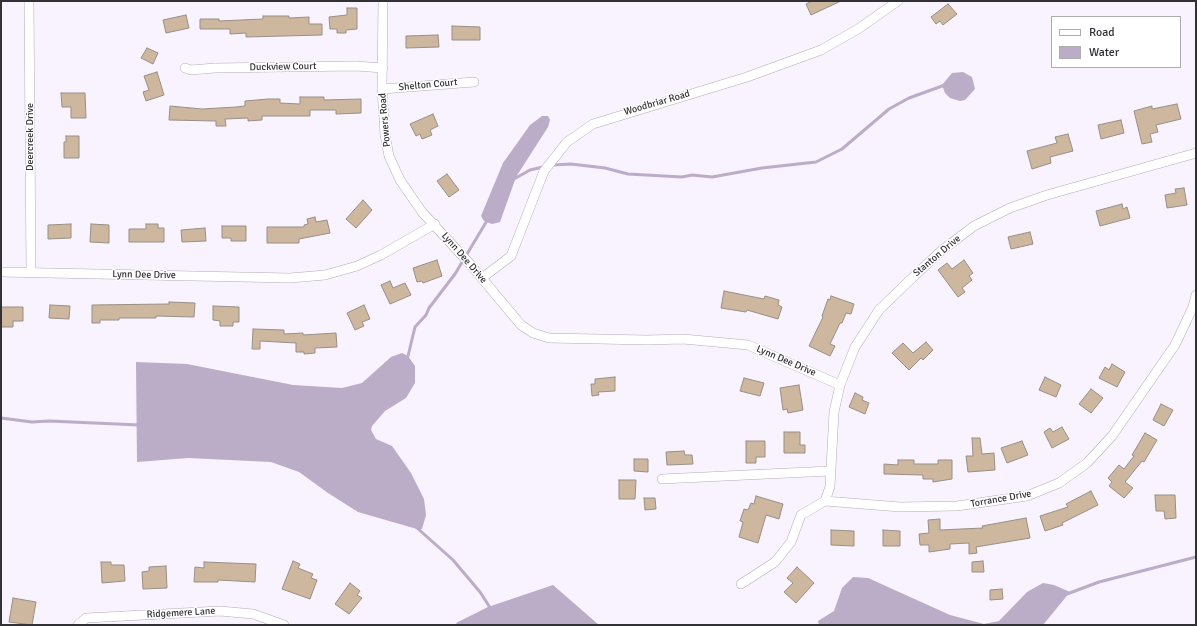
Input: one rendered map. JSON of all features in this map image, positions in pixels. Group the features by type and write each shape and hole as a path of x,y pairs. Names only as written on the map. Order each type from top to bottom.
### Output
{"street":[{"name":"Deercreek Drive","path":"29,1 31,272"},
{"name":"Powers Road","path":"383,1 382,89 389,156 400,180 422,212 435,224"},
{"name":"Woodbriar Road","path":"482,278 511,256 544,171 567,142 593,124 747,77 821,50 858,29 898,1"},
{"name":"Duckview Court","path":"185,68 191,70 356,66 383,68"},
{"name":"Shelton Court","path":"382,89 474,82"},
{"name":"Stanton Drive","path":"825,501 830,487 834,412 840,385 855,347 879,310 941,251 974,226 1010,208 1047,195 1196,153"},
{"name":"Lynn Dee Drive","path":"1,272 290,278 325,275 357,266 375,258 410,240 435,224 482,278 514,318 533,333 549,338 647,340 684,339 748,345 840,385"},
{"name":"Torrance Drive","path":"825,501 900,507 957,506 1027,496 1058,483 1087,463 1112,436 1175,346 1193,307 1196,295"},
{"path":"662,479 830,471"},
{"path":"741,584 775,562 791,542 801,515 825,501"},
{"name":"Ridgemere Lane","path":"78,625 86,618 220,611 253,614 284,625"}],"water":[{"path":"963,72 972,77 975,89 965,100 960,101 950,98 945,93 942,85 952,73"},
{"path":"542,116 548,116 550,120 548,127 516,177 500,222 492,224 484,221 481,216 503,163 530,125"},
{"path":"402,353 408,356 415,366 415,383 406,398 385,411 372,426 371,430 376,439 392,446 411,473 424,499 426,515 422,529 417,529 358,512 299,472 271,462 188,458 137,462 136,362 187,364 293,385 342,388 362,383 391,357"},
{"path":"853,577 868,578 950,615 984,624 999,621 1027,592 1043,583 1054,585 1070,592 1043,625 819,625 818,621 834,611 842,588"},
{"path":"553,585 599,625 458,625 456,623 488,607"}],"building":[{"path":"812,1 841,1 811,15 806,4"},
{"path":"948,4 957,14 943,25 940,21 936,24 931,17"},
{"path":"347,8 357,8 357,29 346,30 346,33 337,33 337,29 330,29 329,17 347,15"},
{"path":"186,15 189,28 166,33 163,20"},
{"path":"263,16 289,16 289,18 309,17 309,24 322,24 322,35 246,37 246,33 230,34 230,29 200,29 200,19 219,19 219,21 263,19"},
{"path":"452,26 480,27 480,40 452,40"},
{"path":"438,35 439,47 406,48 406,36"},
{"path":"147,48 158,53 153,64 141,58"},
{"path":"157,72 164,95 146,101 143,92 149,90 144,76"},
{"path":"61,93 85,93 86,118 71,118 71,107 62,107"},
{"path":"300,97 324,97 324,100 361,99 361,113 336,114 336,110 310,110 310,116 262,116 262,120 248,121 248,118 225,119 226,126 216,126 216,121 169,120 170,106 202,109 236,107 245,106 245,101 268,99 280,99 280,103 300,104"},
{"path":"1177,104 1181,119 1156,125 1158,132 1150,134 1152,142 1142,144 1134,111 1152,106 1152,109"},
{"path":"433,114 438,126 430,130 432,135 422,139 420,134 416,136 410,124"},
{"path":"1121,120 1124,133 1101,139 1098,125"},
{"path":"1068,134 1073,151 1050,157 1051,163 1032,169 1027,151 1057,143 1055,137"},
{"path":"66,136 79,136 79,158 64,158 64,142 66,142"},
{"path":"447,174 459,190 449,197 437,181"},
{"path":"1184,188 1187,205 1167,208 1165,195 1176,193 1175,189"},
{"path":"363,200 372,210 356,228 346,219"},
{"path":"1122,204 1123,209 1127,207 1130,218 1100,226 1096,211"},
{"path":"315,217 316,222 327,220 330,233 299,239 299,243 267,243 267,227 304,227 304,225 308,224 307,219"},
{"path":"71,224 71,238 48,239 48,225"},
{"path":"91,224 109,225 109,243 90,242"},
{"path":"146,224 158,224 158,228 164,228 164,242 129,242 129,229 146,229"},
{"path":"222,226 246,226 246,241 231,241 231,238 222,238"},
{"path":"205,228 206,241 182,242 181,230"},
{"path":"1030,232 1033,244 1011,249 1008,237"},
{"path":"437,260 442,276 423,283 422,281 417,282 413,268"},
{"path":"964,260 973,273 969,276 972,280 962,288 965,292 958,297 938,270 947,263 952,269"},
{"path":"390,281 393,288 405,283 411,295 390,304 381,285"},
{"path":"724,291 764,299 765,296 779,300 778,305 782,307 778,319 747,310 746,312 721,308"},
{"path":"831,296 854,304 851,314 846,313 830,344 835,346 830,356 809,346 823,317 822,316 828,299 830,300"},
{"path":"169,302 195,303 194,317 156,316 156,318 119,318 119,320 100,320 100,323 92,323 92,305 169,304"},
{"path":"50,305 70,306 69,319 49,318"},
{"path":"364,305 370,319 362,322 364,326 355,330 347,313"},
{"path":"213,306 239,307 239,322 233,322 233,326 220,326 220,321 213,320"},
{"path":"1,307 23,307 23,321 13,321 13,327 1,327"},
{"path":"253,329 284,330 284,334 303,333 303,335 336,333 337,347 315,348 315,353 304,354 304,352 296,352 296,343 260,341 260,349 252,349"},
{"path":"926,342 933,350 923,360 921,358 909,370 892,353 903,343 913,353"},
{"path":"1112,364 1125,372 1117,387 1099,378 1105,367 1109,370"},
{"path":"615,377 615,391 598,392 599,395 592,396 591,384 595,384 595,379"},
{"path":"1045,377 1061,385 1056,397 1039,390"},
{"path":"744,378 764,383 760,396 740,391"},
{"path":"799,385 803,410 788,413 787,409 783,410 780,388"},
{"path":"1091,389 1103,398 1091,413 1079,404"},
{"path":"855,393 863,397 862,400 869,403 865,414 849,407"},
{"path":"1161,404 1173,410 1164,426 1153,420"},
{"path":"1062,427 1069,439 1052,448 1044,432 1050,428 1053,432"},
{"path":"784,432 800,432 800,445 805,445 805,453 784,453"},
{"path":"1145,433 1157,440 1144,462 1142,461 1125,482 1133,488 1124,498 1109,486 1112,482 1108,478 1119,465 1124,469 1134,456 1132,455"},
{"path":"972,438 980,438 982,454 994,453 995,470 968,472 966,456 973,456"},
{"path":"746,441 765,441 765,457 756,457 756,463 746,463"},
{"path":"1022,441 1028,455 1007,463 1001,448"},
{"path":"684,451 685,455 692,455 693,464 667,465 666,452"},
{"path":"634,459 648,459 648,472 634,471"},
{"path":"898,460 914,460 914,464 938,464 938,460 952,460 952,479 933,482 933,479 923,479 923,475 884,474 884,464 898,465"},
{"path":"619,480 636,480 635,499 619,499"},
{"path":"1091,491 1098,505 1062,523 1063,525 1045,531 1040,516 1068,507 1066,504"},
{"path":"1155,495 1175,495 1176,518 1165,519 1164,511 1156,511"},
{"path":"756,496 783,504 779,519 766,515 758,543 739,537 743,522 740,521 744,509 748,510 751,503 754,504"},
{"path":"644,498 655,498 656,509 645,510"},
{"path":"1026,518 1030,538 976,547 977,553 969,554 969,543 950,544 950,549 929,552 929,545 920,545 919,534 929,533 928,520 940,519 940,530 983,528 982,526"},
{"path":"831,530 854,531 854,546 831,545"},
{"path":"883,530 900,531 900,546 883,546"},
{"path":"293,561 300,564 298,568 313,574 311,578 317,580 310,599 282,589"},
{"path":"983,561 984,572 972,572 972,562"},
{"path":"101,562 111,562 111,565 124,565 125,581 102,583"},
{"path":"204,562 256,564 255,582 218,580 218,582 194,582 195,567 204,568"},
{"path":"166,566 167,588 143,589 142,572 149,571 149,567"},
{"path":"797,567 814,583 796,603 784,592 793,583 787,578"},
{"path":"350,583 360,591 357,595 362,598 349,614 335,604"},
{"path":"1002,589 1003,599 990,600 990,590"},
{"path":"13,598 36,602 32,625 9,622"}],"waterway":[{"path":"553,165 571,164 605,168 628,174 682,177 692,175 712,177 762,168 816,162 842,149 889,109 909,98 945,85"},
{"path":"514,179 530,170 543,167"},
{"path":"406,359 415,327 426,315 429,308 455,274 488,219"},
{"path":"1,418 32,422 49,421 139,425"},
{"path":"416,527 453,560 480,592 491,609"},
{"path":"1067,594 1099,582 1196,557"}]}
